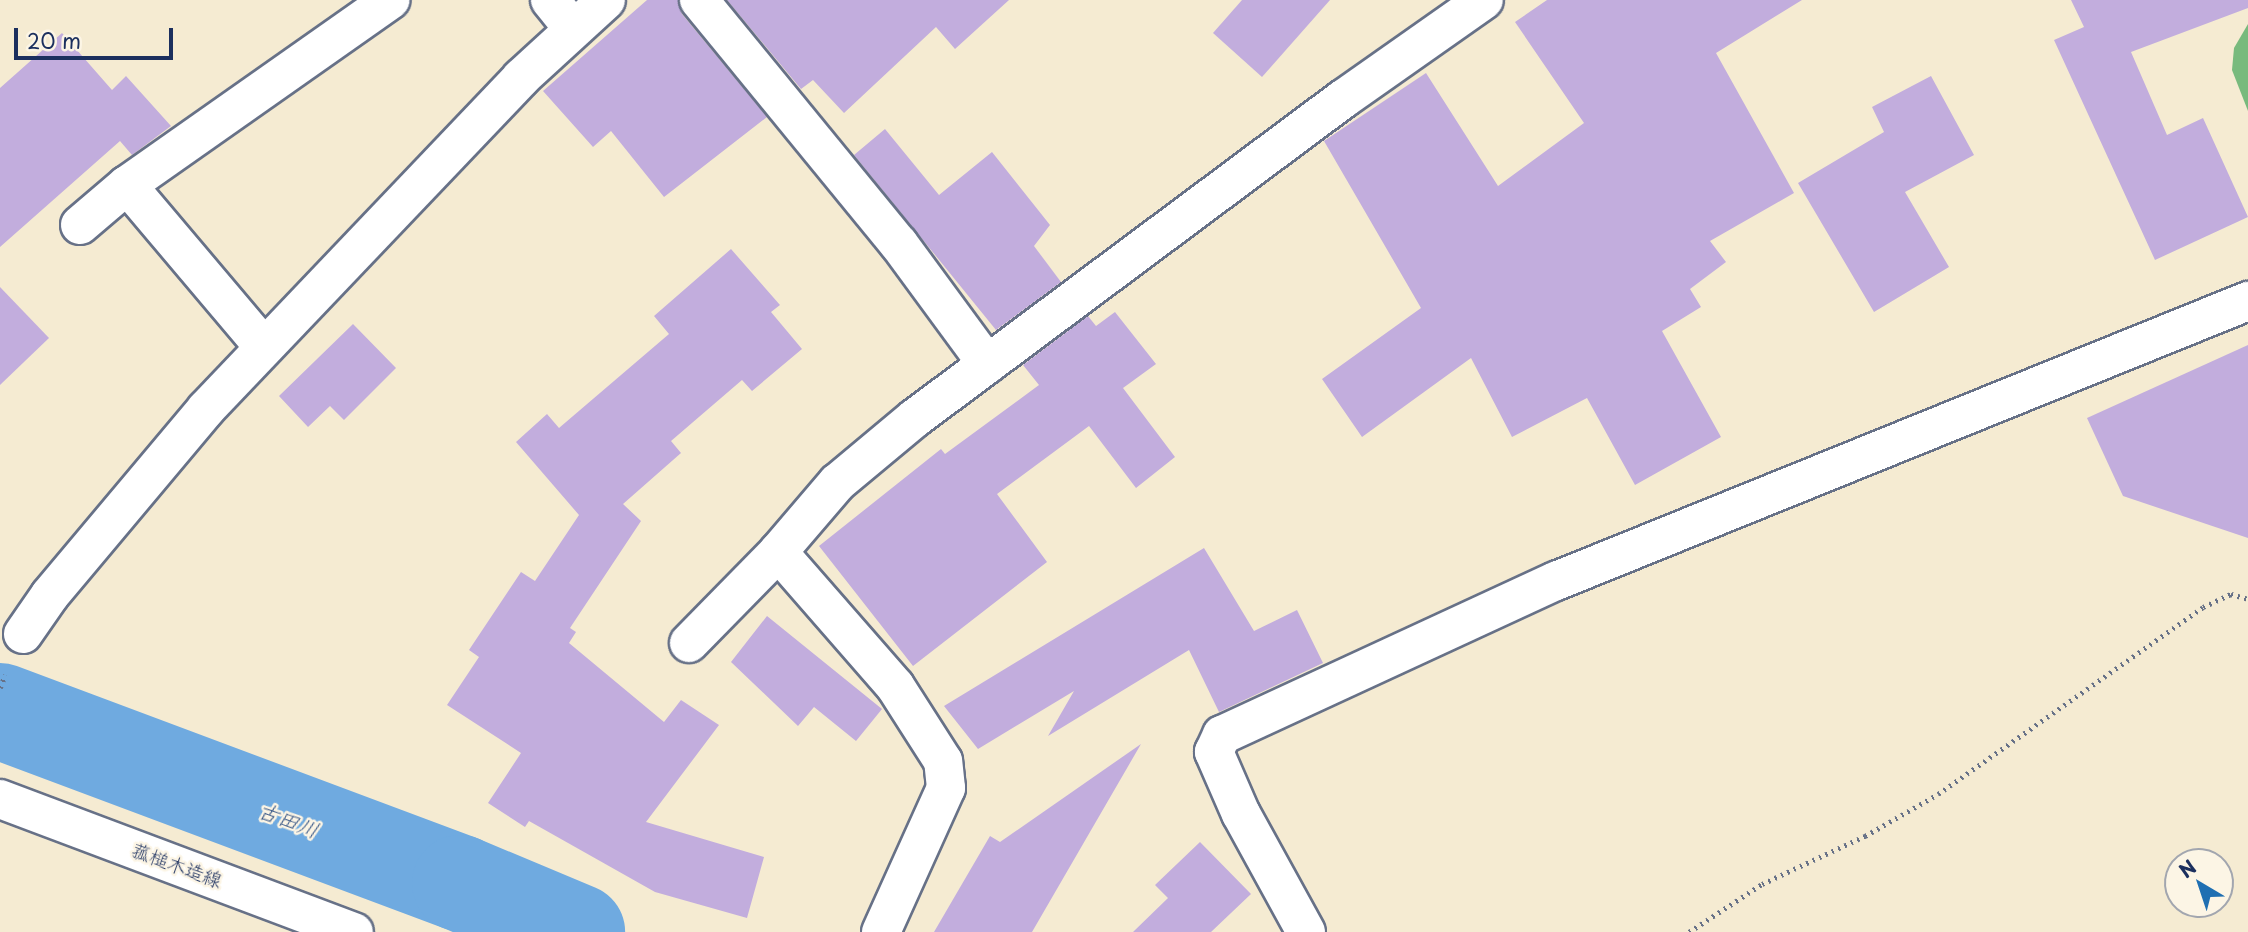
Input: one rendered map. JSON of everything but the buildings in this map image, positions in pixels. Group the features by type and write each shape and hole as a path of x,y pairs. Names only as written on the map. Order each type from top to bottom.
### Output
{"street":[{"path":"80,225 127,185 390,0"},
{"path":"23,634 50,595 264,346 562,14 606,0"},
{"path":"699,0 898,244 987,364"},
{"path":"689,643 778,552 836,483 987,364 1475,3"},
{"path":"127,185 264,346"},
{"path":"1306,932 1241,814 1213,751 1222,736 1556,581 2248,301"},
{"path":"778,552 895,686 943,761 946,788 881,932"},
{"name":"菰槌木造線","path":"0,799 354,932"}],"path":[{"path":"1689,932 1762,884 1865,836 1938,794 2203,607 2231,594 2248,599"}],"green space":[{"path":"2248,24 2248,111 2232,70 2234,48"}],"waterway":[{"name":"古田川","path":"0,711 460,883 577,932"}]}
